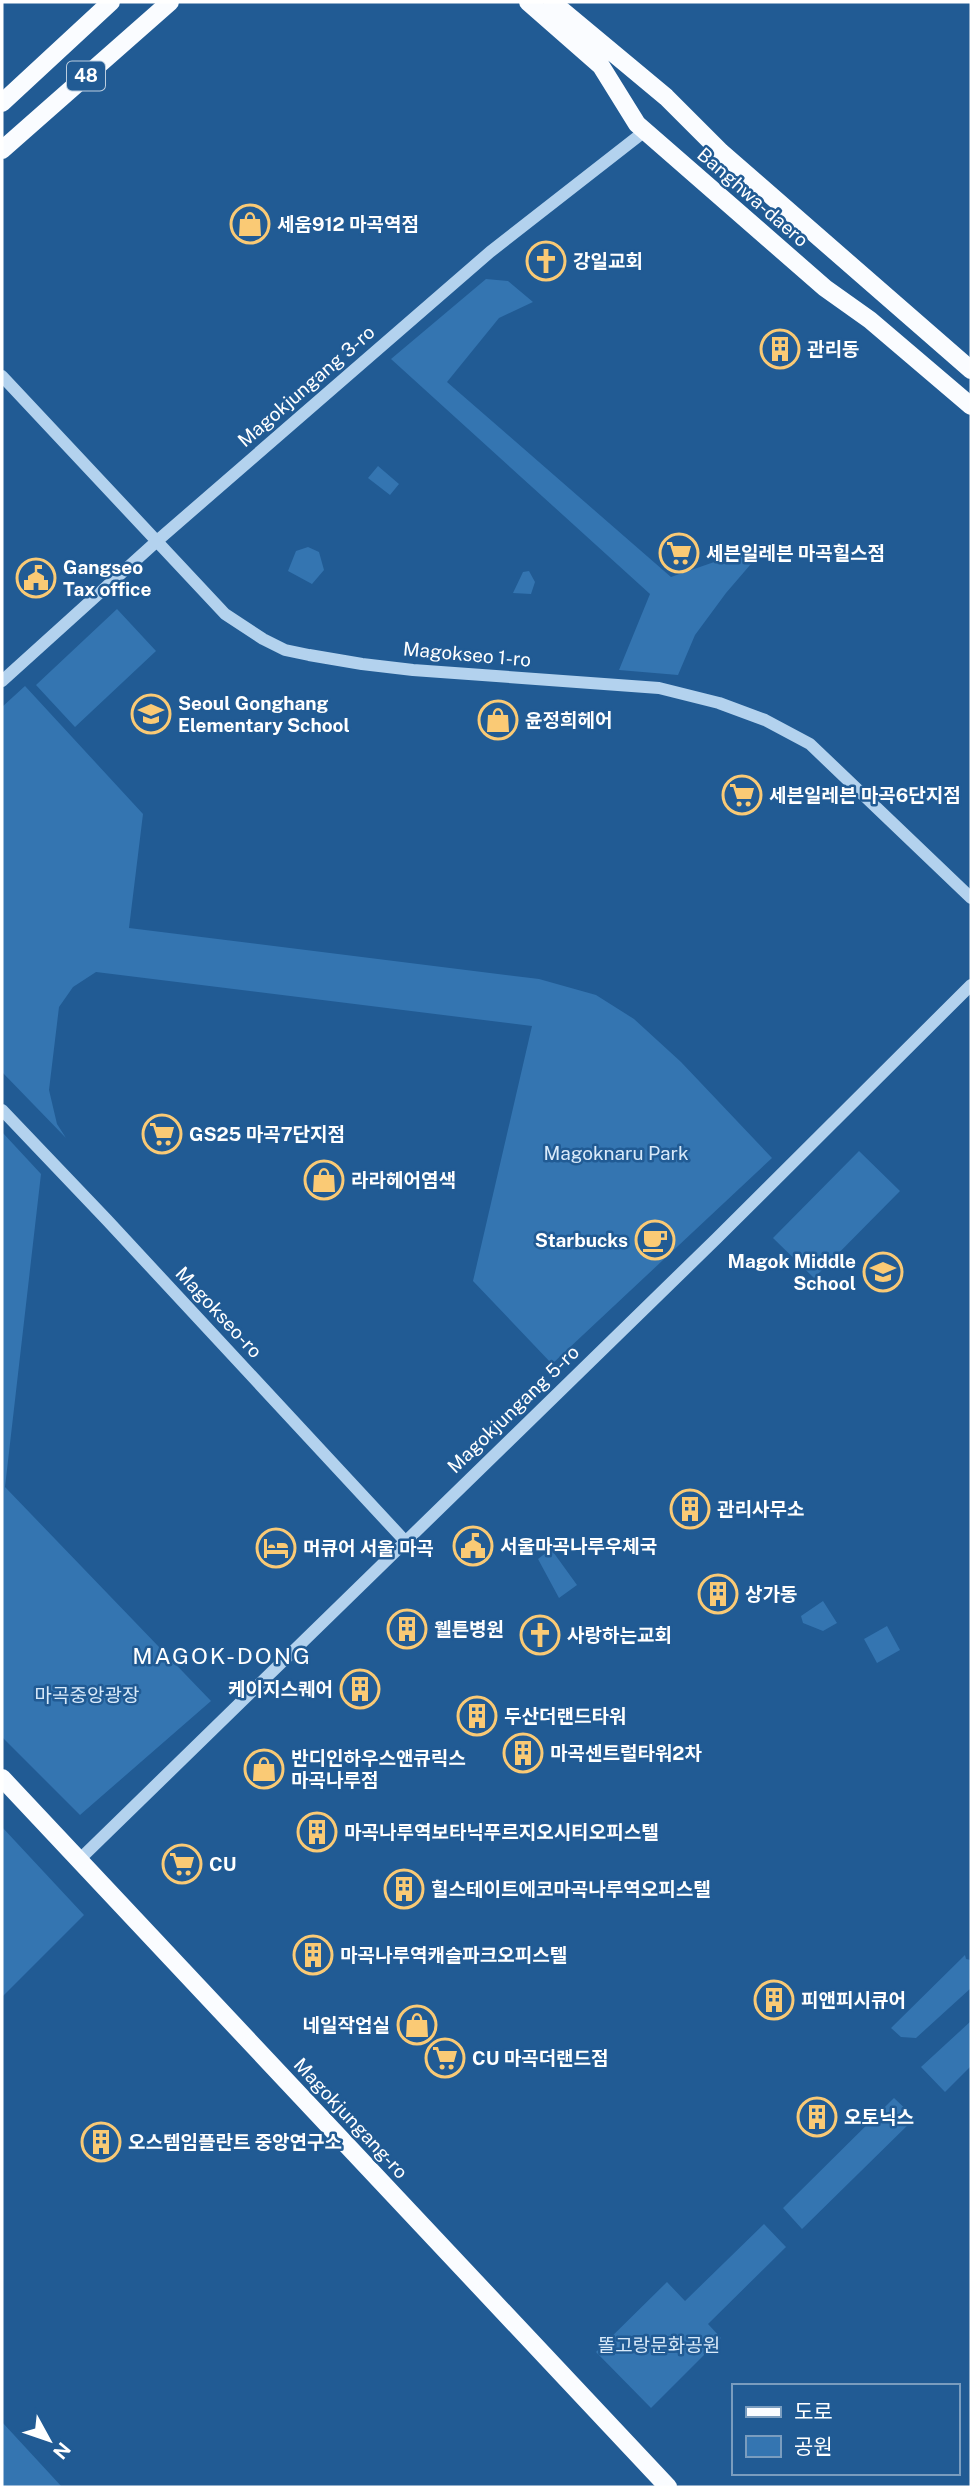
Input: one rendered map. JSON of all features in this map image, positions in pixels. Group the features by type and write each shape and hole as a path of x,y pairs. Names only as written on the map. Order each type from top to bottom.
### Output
{"main road":[{"name":"48","path":"2,103 111,2"},
{"name":"48","path":"2,150 170,2"},
{"name":"Banghwa-daero","path":"527,2 601,66 630,115 645,131 825,288 870,320 971,406"},
{"name":"Banghwa-daero","path":"552,2 680,109 721,152 971,370"},
{"name":"Magokjungang-ro","path":"2,1777 668,2487"}],"street":[{"name":"Magokjungang 3-ro","path":"2,681 156,541 490,252 645,131"},
{"name":"Magokseo 1-ro","path":"2,376 225,614 263,639 285,650 362,664 659,688 719,703 765,720 810,744 971,898"},
{"name":"Magokjungang 5-ro","path":"80,1859 716,1239 971,985"},
{"name":"Magokseo-ro","path":"2,1110 405,1541"}],"green space":[{"path":"486,279 508,281 533,302 499,318 447,382 671,577 769,543 726,593 695,635 678,675 619,670 650,594 391,359"},
{"path":"378,466 399,484 390,495 368,478"},
{"path":"308,547 319,552 324,570 312,584 288,571 296,551"},
{"path":"529,571 535,582 531,594 513,593 523,572"},
{"path":"117,609 156,651 75,727 36,685"},
{"name":"Magoknaru Park","path":"25,686 143,814 129,928 539,979 596,995 634,1019 681,1062 772,1158 552,1364 473,1281 532,1026 96,972 73,987 59,1007 49,1090 57,1124 66,1138 2,1072 2,707"},
{"name":"마곡중앙광장","path":"2,1132 41,1174 5,1487 211,1701 80,1815 2,1737"},
{"path":"859,1151 900,1191 814,1278 773,1238"},
{"path":"551,1549 577,1585 559,1598 538,1559"},
{"path":"823,1601 837,1623 823,1631 803,1623 801,1616"},
{"path":"887,1626 900,1650 877,1663 864,1639"},
{"path":"2,1827 84,1915 2,1997"},
{"path":"965,1955 966,1959 971,1960 971,1988 916,2038 901,2037 891,2028"},
{"path":"971,2021 971,2066 945,2092 921,2067"},
{"path":"894,2098 915,2118 802,2229 783,2208"},
{"name":"똘고랑문화공원","path":"764,2224 786,2247 708,2324 721,2338 651,2408 596,2352 667,2282 685,2301"},
{"path":"2,2422 62,2487 2,2487"}],"place":[{"name":"세움912 마곡역점","path":"250,224"},
{"name":"강일교회","path":"546,261"},
{"name":"관리동","path":"780,349"},
{"name":"세븐일레븐 마곡힐스점","path":"679,553"},
{"name":"Gangseo Tax office","path":"36,578"},
{"name":"Seoul Gonghang Elementary School","path":"151,714"},
{"name":"윤정희헤어","path":"498,720"},
{"name":"세븐일레븐 마곡6단지점","path":"742,795"},
{"name":"GS25 마곡7단지점","path":"162,1134"},
{"name":"라라헤어염색","path":"324,1180"},
{"name":"Starbucks","path":"655,1240"},
{"name":"Magok Middle School","path":"883,1272"},
{"name":"관리사무소","path":"690,1509"},
{"name":"서울마곡나루우체국","path":"473,1546"},
{"name":"머큐어 서울 마곡","path":"276,1548"},
{"name":"상가동","path":"718,1594"},
{"name":"웰튼병원","path":"407,1629"},
{"name":"사랑하는교회","path":"540,1635"},
{"name":"케이지스퀘어","path":"360,1689"},
{"name":"두산더랜드타워","path":"477,1716"},
{"name":"마곡센트럴타워2차","path":"523,1753"},
{"name":"반디인하우스앤큐릭스 마곡나루점","path":"264,1769"},
{"name":"마곡나루역보타닉푸르지오시티오피스텔","path":"317,1832"},
{"name":"CU","path":"182,1864"},
{"name":"힐스테이트에코마곡나루역오피스텔","path":"404,1889"},
{"name":"마곡나루역캐슬파크오피스텔","path":"313,1955"},
{"name":"피앤피시큐어","path":"774,2000"},
{"name":"네일작업실","path":"417,2025"},
{"name":"CU 마곡더랜드점","path":"445,2058"},
{"name":"오토닉스","path":"817,2117"},
{"name":"오스템임플란트 중앙연구소","path":"101,2142"}],"district":[{"name":"MAGOK-DONG","path":"222,1656"}]}
